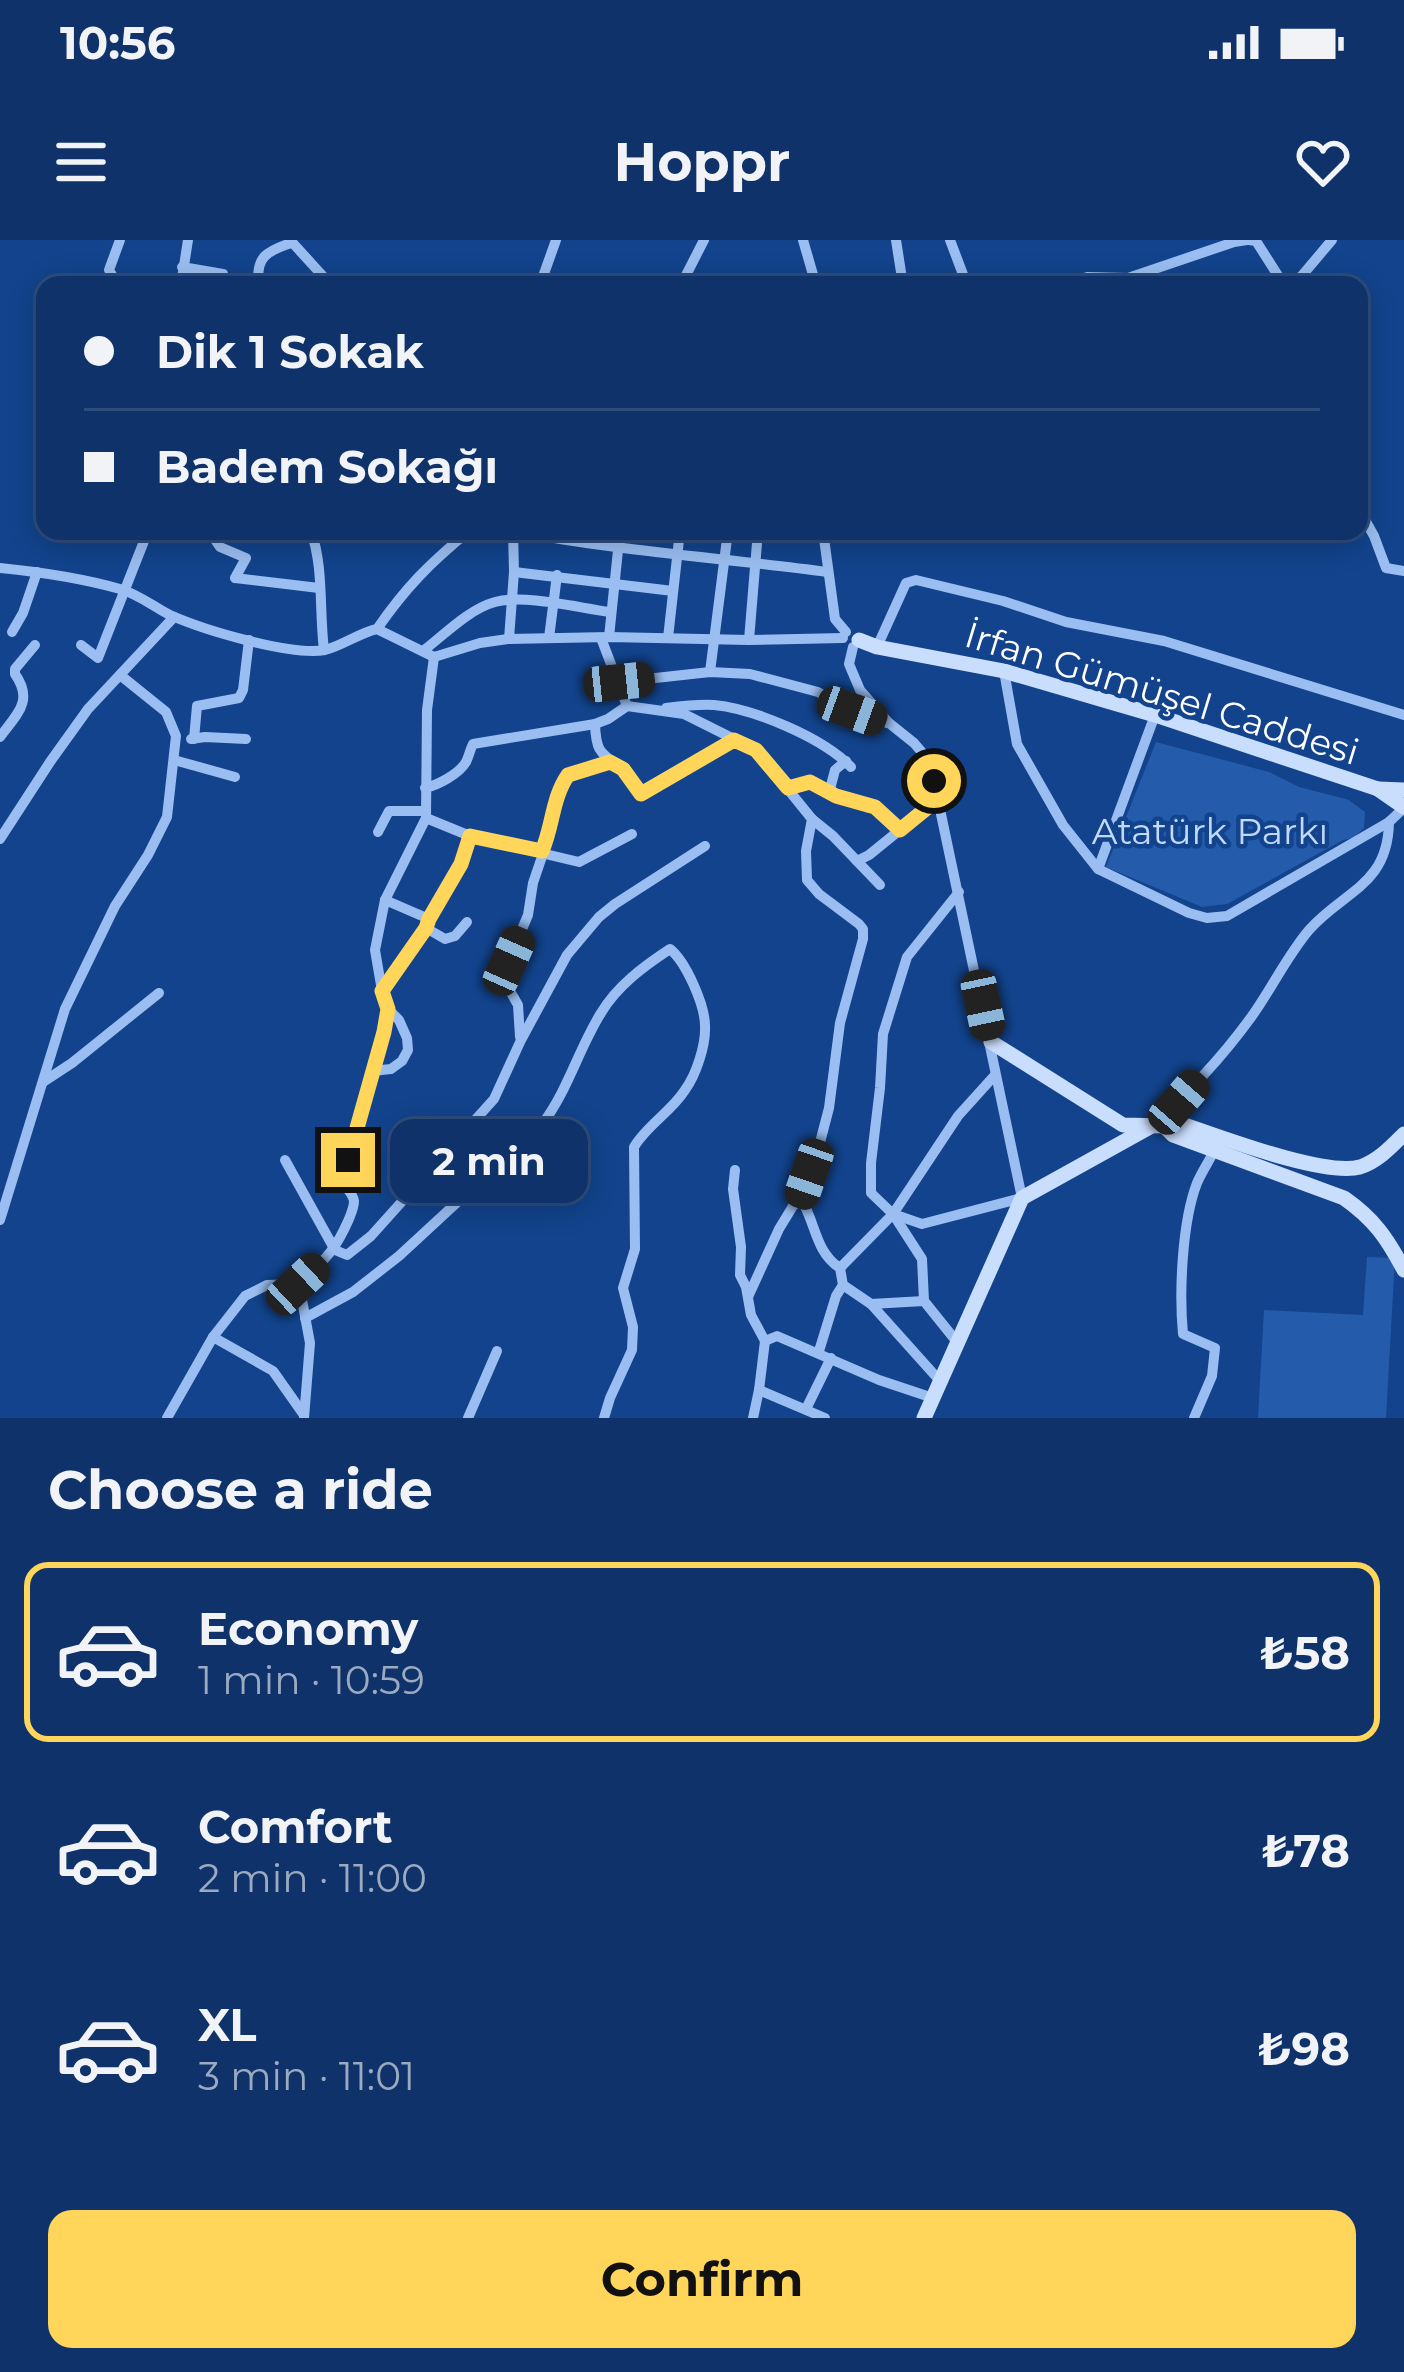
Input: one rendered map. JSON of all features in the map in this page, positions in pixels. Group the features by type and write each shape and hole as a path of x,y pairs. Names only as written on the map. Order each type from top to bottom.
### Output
{"street":[{"path":"113,276 109,269 120,240"},
{"path":"182,276 188,240"},
{"path":"543,276 556,240"},
{"path":"686,276 704,240"},
{"path":"803,240 813,276"},
{"path":"896,240 902,276"},
{"path":"950,240 964,276"},
{"path":"1134,276 1248,240 1256,241 1278,276"},
{"path":"1302,276 1332,240"},
{"path":"258,276 257,267 269,250 289,241 322,276"},
{"path":"182,267 223,276"},
{"path":"1368,525 1386,568 1404,571"},
{"path":"81,645 98,658 144,540"},
{"path":"215,540 220,547 246,558 235,578 319,588"},
{"path":"314,540 320,556 324,650"},
{"path":"0,568 124,590 174,616 249,640 324,650 377,628 402,592 458,540"},
{"path":"509,639 514,540"},
{"path":"566,540 827,572"},
{"path":"619,540 605,638 627,706"},
{"path":"668,638 679,540"},
{"path":"710,672 727,540"},
{"path":"749,640 757,540"},
{"path":"822,540 835,619 850,639 852,675 890,724 926,757 1022,1198 925,1418"},
{"path":"12,632 37,572"},
{"path":"514,572 673,591"},
{"path":"549,638 557,575"},
{"path":"877,647 906,583 916,580 1066,622 1164,641 1404,715"},
{"path":"372,1071 392,1069 408,1050 407,1037 382,991 375,950 385,900 426,815 429,654 493,602 554,604 610,613"},
{"path":"0,839 88,710 174,616"},
{"path":"377,628 429,654 509,639 850,639"},
{"name":"İrfan Gümüşel Caddesi","path":"850,639 1004,671 1378,789 1404,790"},
{"path":"194,739 196,706 239,698 249,640"},
{"path":"0,736 24,696 15,670 35,644"},
{"path":"1004,671 1017,744 1063,825 1098,869 1189,914 1227,916 1389,822 1404,807"},
{"path":"619,682 710,672 750,674 818,692 890,724"},
{"path":"0,1220 65,1009 166,817 176,736 166,712 119,675"},
{"path":"651,710 716,705 752,713 838,754 849,764 835,770 830,793"},
{"path":"425,788 443,782 465,765 473,744 596,724 627,706 684,714 756,750 812,819 880,885"},
{"path":"1098,869 1155,715"},
{"path":"596,724 599,751 623,769 641,794 734,740"},
{"path":"176,742 205,737 246,739"},
{"path":"174,760 235,777"},
{"path":"521,1040 518,1005 502,976 528,915 556,798 568,775 610,762"},
{"path":"788,788 810,782 875,807 900,830"},
{"name":"İrfan Gümüşel Caddesi","path":"1378,789 1404,807"},
{"path":"857,861 938,799"},
{"path":"378,832 389,811 426,815 470,836 579,862 632,834"},
{"path":"748,1297 779,1229 801,1199 829,1108 840,1023 863,939 860,924 807,880 812,819"},
{"path":"892,1214 922,1224 1022,1198 1157,1126 1253,1015 1311,927 1361,888 1388,846 1389,822"},
{"path":"382,991 428,924 461,864 470,836"},
{"path":"285,1160 335,1250 347,1255 370,1236 494,1099 567,956 599,917 705,846"},
{"path":"957,1342 924,1301 922,1259 871,1192 871,1162 883,1034 907,957 959,892"},
{"path":"385,900 446,938 455,936 467,922"},
{"path":"305,1318 353,1292 399,1256 543,1123 603,1010 647,964 670,949 689,975 706,1031 688,1087 634,1147 635,1249 623,1288 633,1328 632,1350 604,1418"},
{"path":"44,1082 159,993"},
{"path":"167,1418 214,1336 244,1296 267,1285 298,1284 335,1250 354,1203 340,1178 341,1170 363,1114 388,1009"},
{"path":"991,1042 1123,1125 1179,1123 1327,1169 1359,1167 1386,1154 1404,1134"},
{"path":"840,1268 892,1214 958,1116 994,1075"},
{"path":"1157,1126 1344,1198 1368,1215 1404,1270"},
{"path":"1194,1418 1212,1376 1215,1348 1183,1334 1185,1243 1196,1184 1216,1149"},
{"path":"735,1170 740,1275 765,1341 753,1418"},
{"path":"801,1199 821,1250 840,1268 843,1285 819,1351"},
{"path":"298,1284 310,1343 304,1417"},
{"path":"843,1285 871,1304 940,1381"},
{"path":"871,1304 924,1301"},
{"path":"214,1336 273,1371 304,1417"},
{"path":"765,1341 777,1336 933,1398"},
{"path":"468,1418 497,1351"},
{"path":"806,1409 831,1358"},
{"path":"759,1390 825,1418"}],"green space":[{"name":"Atatürk Parkı","path":"1156,742 1269,772 1299,787 1349,800 1365,812 1364,828 1227,904 1202,907 1106,867"},
{"path":"1367,1257 1395,1258 1386,1418 1258,1418 1264,1310 1363,1315"}],"route":[{"path":"348,1160 384,1032 388,1009 382,991 426,928 461,864 470,836 542,851 556,798 568,775 610,762 623,769 641,794 734,740 756,750 788,788 810,782 836,796 875,807 900,830 938,799 934,781"}]}
